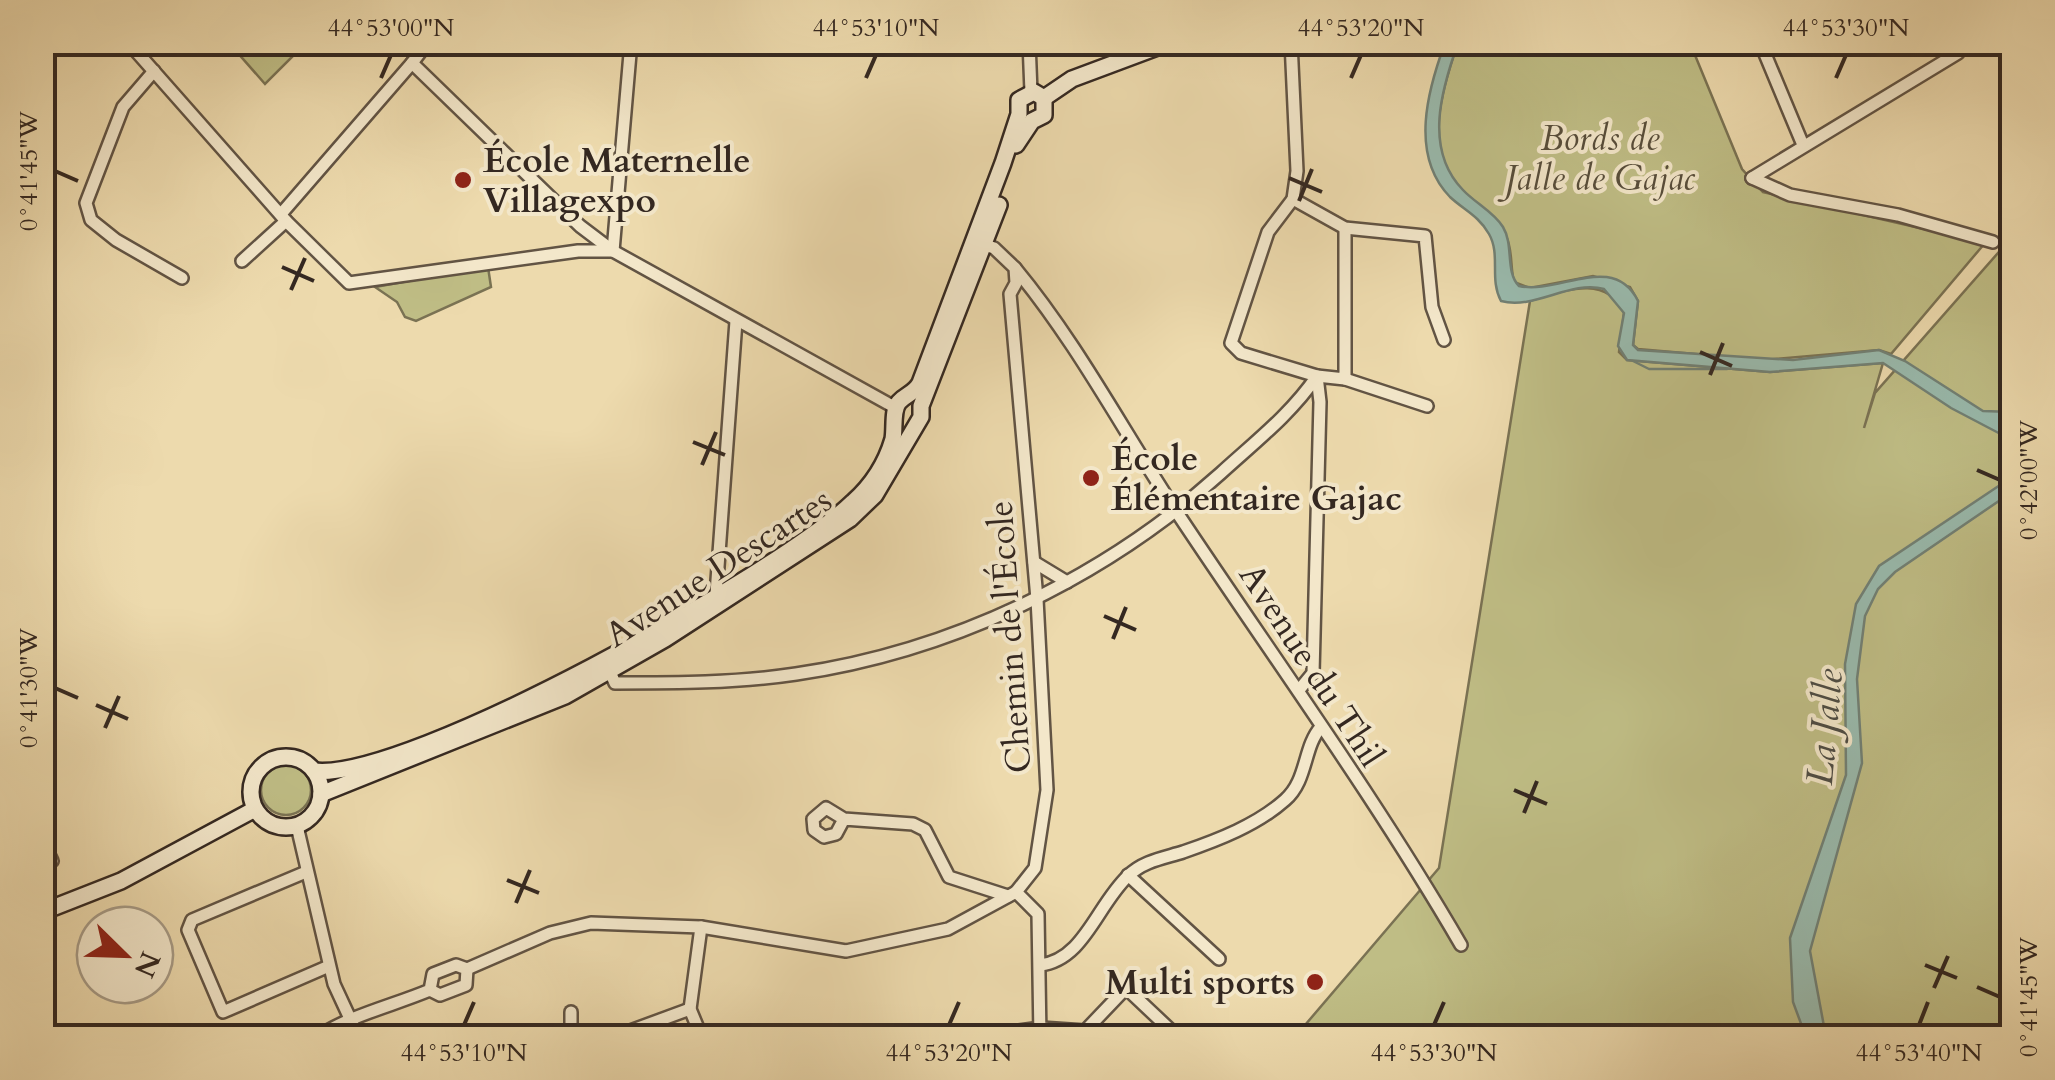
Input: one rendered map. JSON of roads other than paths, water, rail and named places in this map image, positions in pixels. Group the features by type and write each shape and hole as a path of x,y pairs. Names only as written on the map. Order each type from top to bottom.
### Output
{"main road":[{"path":"42,58 45,42"},
{"path":"1038,95 1044,115 1026,118 1019,100 1171,42"},
{"name":"Avenue Descartes","path":"321,794 478,734 610,672 850,520 875,495 921,417 916,402 1026,118"},
{"path":"914,424 906,424 896,413 900,400 916,402"},
{"name":"Avenue Descartes","path":"255,809 252,786 265,764 286,757 314,770 332,772 407,751 586,671 716,594 852,504 873,481 888,455 896,413"},
{"path":"42,912 121,882 255,809 268,823 297,826 315,813 321,794 314,770"}],"street":[{"path":"128,42 284,218 349,284 578,251 614,250"},
{"path":"242,261 284,218 428,42"},
{"path":"614,250 631,42"},
{"path":"1030,42 1038,95"},
{"path":"1291,42 1298,171 1292,200 1268,232 1231,344 1241,353 1317,376 1346,379 1428,406"},
{"path":"1964,42 1958,53 1938,66 1752,178 1790,195 1898,215 1994,242"},
{"path":"1764,44 1803,145"},
{"path":"412,64 580,226 614,250 896,413"},
{"path":"154,71 123,108 86,202 91,220 182,278"},
{"path":"1292,200 1345,228 1425,236 1432,307 1444,340"},
{"path":"1345,228 1346,379"},
{"path":"980,243 1015,268"},
{"name":"Avenue du Thil","path":"1015,268 1085,361 1177,512 1300,690 1461,946"},
{"name":"Chemin de l'École","path":"1012,894 1039,856 1047,790 1037,599 1010,294 1016,284 1015,268"},
{"path":"716,594 736,321"},
{"path":"610,672 614,683 722,682 795,674 930,642 1037,599 1177,512 1298,404 1317,376"},
{"path":"1300,690 1312,673 1320,402 1317,376"},
{"path":"1034,562 1067,582"},
{"path":"1040,965 1060,962 1074,950 1128,875 1149,862 1244,827 1288,798 1309,760 1310,738 1320,726"},
{"path":"844,818 913,824 925,830 949,877 1012,894 1038,914 1040,1033"},
{"path":"297,826 329,966 340,1003 358,1038"},
{"path":"42,840 52,861 42,866"},
{"path":"306,872 192,920 188,930 223,1012 329,966"},
{"path":"1128,875 1220,960"},
{"path":"430,990 433,974 456,964 467,969 579,925 702,927 846,950 948,929 1012,894"},
{"path":"702,927 690,1009 702,1038"},
{"path":"316,1038 350,1018 364,1018 430,990 440,995 466,985 467,969"},
{"path":"966,1038 1086,1031 1126,988 1179,1038"},
{"path":"611,1038 690,1009"},
{"path":"571,1012 571,1038"}],"waterway":[{"name":"La Jalle","path":"1633,361 1649,369 1727,369"}],"place":[{"name":"École Maternelle Villagexpo","path":"463,180"},
{"name":"École Élémentaire Gajac","path":"1091,478"},
{"name":"Multi sports","path":"1315,982"}],"park label":[{"name":"Bords de Jalle de Gajac","path":"1600,158"}]}
